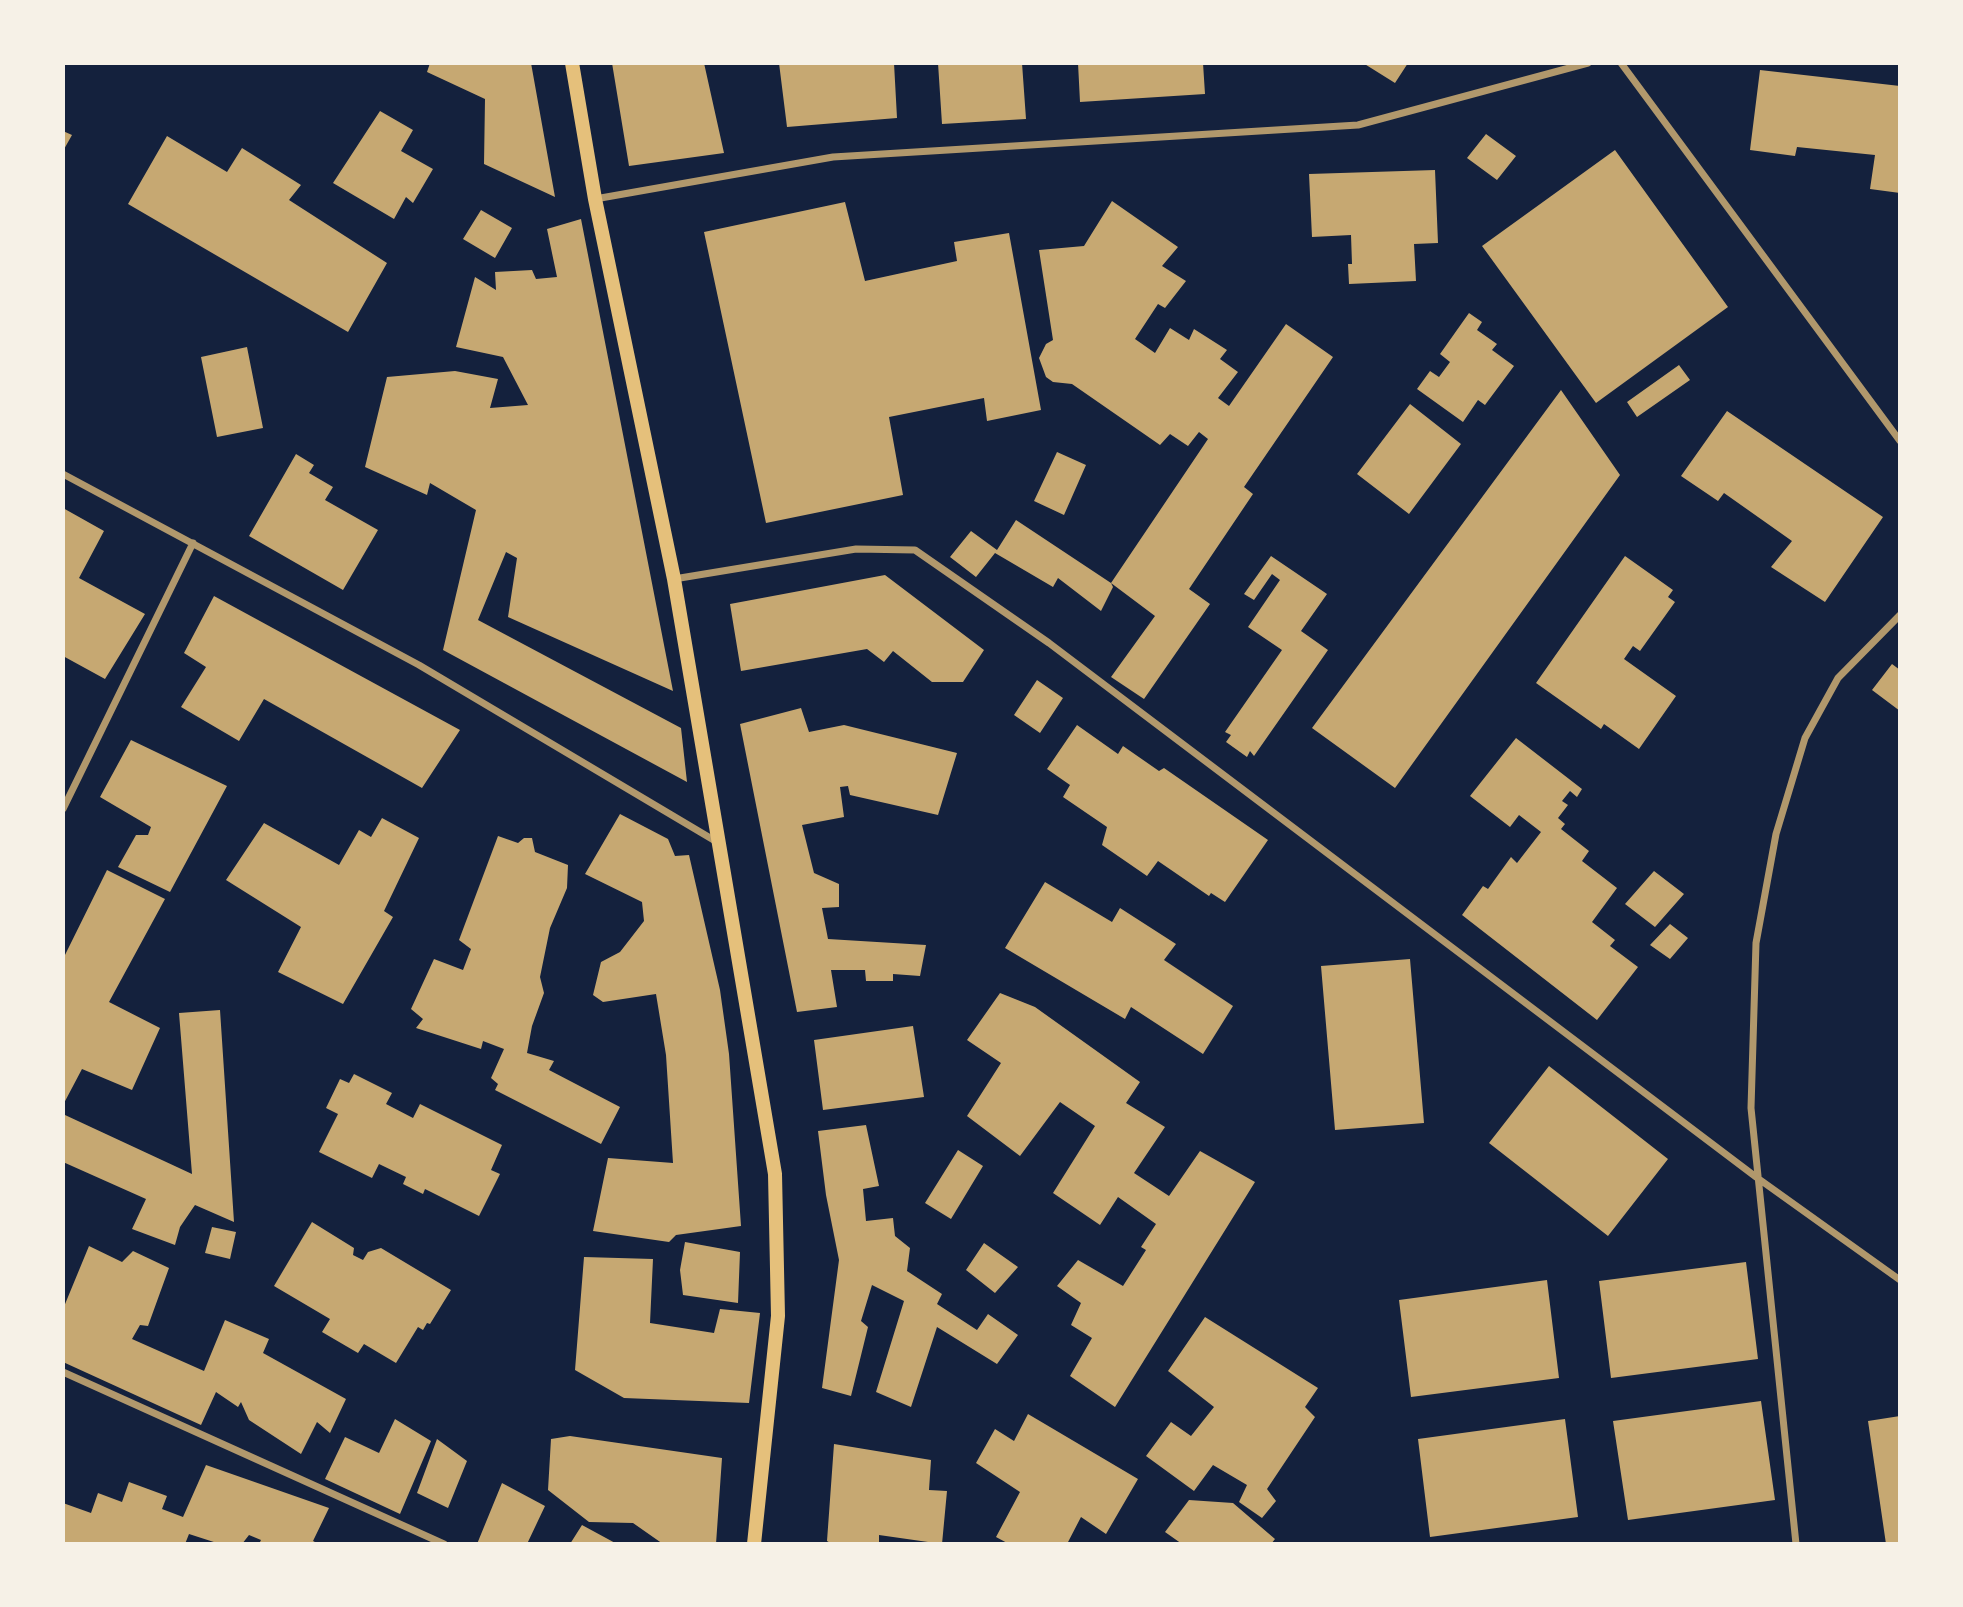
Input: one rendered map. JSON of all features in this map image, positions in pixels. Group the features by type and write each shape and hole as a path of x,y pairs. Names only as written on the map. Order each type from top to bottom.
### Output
{"main road":[{"path":"572,63 595,199 674,579 775,1174 778,1316 754,1544"}],"street":[{"path":"595,199 833,157 1358,125 1588,63"},
{"path":"1620,63 1900,441"},
{"path":"63,474 419,665 720,844"},
{"path":"63,809 193,543"},
{"path":"674,579 856,549 915,550 1049,643 1756,1177 1900,1280"},
{"path":"1796,1544 1756,1177 1751,1108 1756,943 1776,834 1805,738 1838,678 1900,615"},
{"path":"63,1372 444,1544"}],"building":[{"path":"430,63 531,63 555,197 484,164 485,99 427,72"},
{"path":"612,63 704,63 724,153 629,166"},
{"path":"779,63 894,63 897,118 787,127"},
{"path":"938,63 1022,63 1026,119 942,124"},
{"path":"1078,63 1203,63 1205,94 1080,102"},
{"path":"1363,63 1408,63 1395,83"},
{"path":"1760,70 1900,86 1900,193 1870,189 1875,155 1797,147 1795,156 1750,150"},
{"path":"380,111 413,130 401,151 433,169 413,203 406,197 394,219 333,183"},
{"path":"63,131 72,135 63,151"},
{"path":"1486,134 1516,156 1497,180 1467,158"},
{"path":"167,136 227,172 242,148 301,185 289,200 387,263 348,332 128,204"},
{"path":"1615,150 1728,307 1596,403 1482,246"},
{"path":"1435,170 1438,243 1414,244 1416,281 1349,284 1348,264 1352,264 1351,235 1312,237 1309,174"},
{"path":"1112,201 1178,247 1162,266 1186,281 1165,308 1158,304 1135,339 1155,353 1170,328 1189,340 1194,329 1227,350 1220,359 1238,372 1218,398 1229,406 1286,324 1333,357 1244,487 1253,494 1189,589 1210,604 1144,699 1111,677 1155,616 1111,583 1208,439 1199,432 1188,446 1170,434 1160,445 1072,384 1053,382 1046,377 1039,358 1046,344 1053,340 1039,250 1084,246"},
{"path":"845,202 865,281 957,261 954,242 1009,233 1041,410 987,421 984,398 889,417 903,495 766,523 704,232"},
{"path":"481,210 512,228 495,258 463,239"},
{"path":"581,219 673,691 508,617 517,558 506,552 478,620 681,728 687,782 443,650 476,510 430,483 427,495 365,467 387,377 455,371 498,379 490,408 528,405 503,357 456,347 475,277 496,290 495,272 532,270 536,279 557,277 547,229"},
{"path":"1469,313 1482,322 1477,330 1497,344 1492,350 1514,366 1485,405 1478,400 1463,422 1417,389 1430,371 1439,377 1450,362 1440,354"},
{"path":"247,347 263,428 217,437 201,357"},
{"path":"1679,365 1690,380 1637,417 1627,402"},
{"path":"1561,390 1620,475 1395,788 1312,728"},
{"path":"1410,404 1461,444 1409,514 1357,474"},
{"path":"1727,411 1883,517 1825,602 1771,567 1792,541 1724,493 1718,501 1681,476"},
{"path":"1057,452 1086,465 1064,515 1034,501"},
{"path":"296,454 314,465 309,473 333,487 325,500 378,530 343,590 249,536"},
{"path":"63,508 104,531 79,578 145,614 105,679 63,656"},
{"path":"1016,520 1111,583 1113,587 1101,611 1058,578 1053,587 995,553 976,577 950,557 971,531 997,550"},
{"path":"1271,556 1327,594 1301,631 1328,650 1254,756 1250,751 1247,757 1226,742 1231,735 1225,732 1282,650 1248,627 1280,580 1272,574 1254,600 1244,594"},
{"path":"1625,556 1673,590 1668,597 1675,602 1640,651 1633,646 1624,659 1676,696 1639,749 1604,724 1601,729 1536,683"},
{"path":"885,575 984,650 963,682 932,682 893,651 884,662 867,649 741,671 730,604"},
{"path":"214,596 460,730 422,788 264,699 239,741 181,707 206,667 184,653"},
{"path":"1892,664 1900,670 1900,711 1872,690"},
{"path":"1037,680 1063,698 1040,733 1014,715"},
{"path":"801,708 809,732 844,725 957,753 938,815 850,795 848,786 840,787 844,817 802,825 814,873 839,884 839,907 822,908 828,939 926,945 920,976 893,974 893,981 866,981 865,970 831,970 837,1007 797,1012 740,724"},
{"path":"1077,725 1118,754 1123,746 1159,771 1164,768 1268,840 1225,902 1211,893 1209,896 1158,861 1147,876 1102,845 1107,827 1063,797 1070,785 1047,769"},
{"path":"1516,738 1582,789 1577,797 1570,791 1562,801 1568,805 1558,818 1565,824 1561,829 1589,851 1582,861 1617,888 1592,922 1615,940 1610,946 1638,967 1597,1020 1462,915 1483,886 1488,889 1511,857 1517,863 1541,832 1519,815 1510,827 1470,796"},
{"path":"131,740 227,786 170,892 118,867 136,835 148,835 151,827 100,797"},
{"path":"620,814 668,839 675,856 689,855 720,990 729,1054 741,1226 676,1235 669,1242 593,1231 608,1158 673,1163 666,1055 656,994 603,1002 593,995 601,962 620,952 644,921 642,902 585,874"},
{"path":"382,818 419,838 384,911 393,917 343,1004 278,972 301,927 226,880 264,823 339,865 359,830 371,837"},
{"path":"498,836 518,843 524,838 532,838 535,852 568,865 567,888 550,928 540,977 544,993 532,1026 527,1053 554,1061 549,1070 620,1107 601,1144 495,1090 498,1084 491,1078 504,1049 483,1041 481,1049 416,1028 423,1019 411,1009 434,959 463,970 471,949 459,940"},
{"path":"107,870 165,899 109,1002 160,1028 132,1090 82,1069 63,1105 63,959"},
{"path":"1654,871 1684,894 1655,927 1625,904"},
{"path":"1045,882 1112,922 1120,908 1176,944 1164,960 1233,1006 1203,1054 1131,1007 1125,1019 1005,948"},
{"path":"1670,924 1688,938 1670,959 1650,945"},
{"path":"1410,959 1424,1123 1335,1130 1321,966"},
{"path":"1000,993 1035,1007 1140,1082 1126,1103 1165,1127 1134,1173 1169,1196 1200,1151 1255,1182 1115,1407 1070,1376 1092,1338 1071,1325 1081,1303 1057,1286 1078,1260 1123,1286 1146,1250 1141,1247 1156,1224 1118,1197 1100,1225 1053,1193 1095,1126 1060,1102 1020,1156 967,1116 1001,1063 967,1040"},
{"path":"220,1010 234,1222 195,1205 180,1227 175,1245 132,1229 146,1199 63,1162 63,1119 65,1115 192,1174 179,1013"},
{"path":"913,1026 924,1097 823,1110 814,1040"},
{"path":"1549,1066 1668,1159 1608,1236 1489,1143"},
{"path":"354,1074 392,1093 386,1104 413,1118 420,1104 502,1145 491,1170 500,1174 479,1216 425,1189 423,1194 403,1184 406,1177 379,1164 372,1178 319,1152 338,1114 326,1108 340,1079 349,1083"},
{"path":"866,1125 879,1186 863,1189 866,1221 893,1218 895,1236 910,1248 907,1271 942,1294 937,1304 977,1330 988,1314 1018,1335 997,1364 937,1327 911,1407 876,1392 904,1301 872,1285 861,1321 868,1327 851,1396 822,1388 839,1260 826,1195 818,1131"},
{"path":"958,1150 983,1166 951,1219 925,1203"},
{"path":"312,1222 354,1248 353,1255 363,1260 368,1252 381,1248 451,1290 430,1324 427,1323 423,1330 418,1327 396,1363 364,1344 358,1353 322,1332 330,1319 274,1286"},
{"path":"212,1227 236,1232 230,1259 205,1253"},
{"path":"685,1242 740,1252 738,1303 683,1295 680,1270"},
{"path":"984,1243 1018,1267 995,1293 966,1270"},
{"path":"89,1246 122,1262 133,1251 169,1268 148,1326 140,1325 132,1339 204,1371 225,1320 269,1339 263,1353 346,1399 330,1433 317,1422 301,1454 249,1420 241,1402 238,1407 216,1392 201,1425 63,1362 63,1309"},
{"path":"584,1257 653,1259 650,1323 714,1333 720,1309 760,1313 749,1403 624,1398 575,1370"},
{"path":"1746,1262 1758,1359 1611,1378 1599,1281"},
{"path":"1547,1280 1559,1378 1411,1397 1399,1300"},
{"path":"1205,1317 1318,1388 1305,1407 1315,1417 1267,1489 1276,1501 1262,1518 1239,1502 1247,1485 1213,1465 1194,1491 1146,1456 1171,1422 1191,1436 1214,1407 1168,1371"},
{"path":"1761,1401 1775,1500 1628,1520 1613,1421"},
{"path":"1028,1414 1138,1479 1106,1534 1081,1517 1067,1544 1009,1544 996,1537 1020,1492 976,1463 995,1429 1014,1441"},
{"path":"1900,1416 1900,1544 1886,1544 1868,1421"},
{"path":"395,1419 431,1441 400,1514 325,1479 345,1437 379,1453"},
{"path":"1565,1419 1578,1517 1430,1537 1418,1439"},
{"path":"570,1436 722,1458 716,1544 663,1544 633,1523 589,1522 548,1490 551,1439"},
{"path":"437,1439 467,1461 448,1508 417,1493"},
{"path":"834,1444 931,1460 929,1490 947,1491 942,1544 879,1535 879,1544 832,1544 827,1541"},
{"path":"206,1465 329,1508 313,1541 319,1544 259,1544 261,1540 249,1535 242,1544 220,1544 189,1534 185,1544 63,1544 63,1503 91,1513 98,1493 122,1502 129,1482 167,1496 162,1509 183,1517"},
{"path":"502,1483 545,1506 527,1544 477,1544"},
{"path":"1189,1500 1233,1503 1275,1539 1271,1544 1182,1544 1165,1532"},
{"path":"582,1525 617,1544 570,1544"}]}
